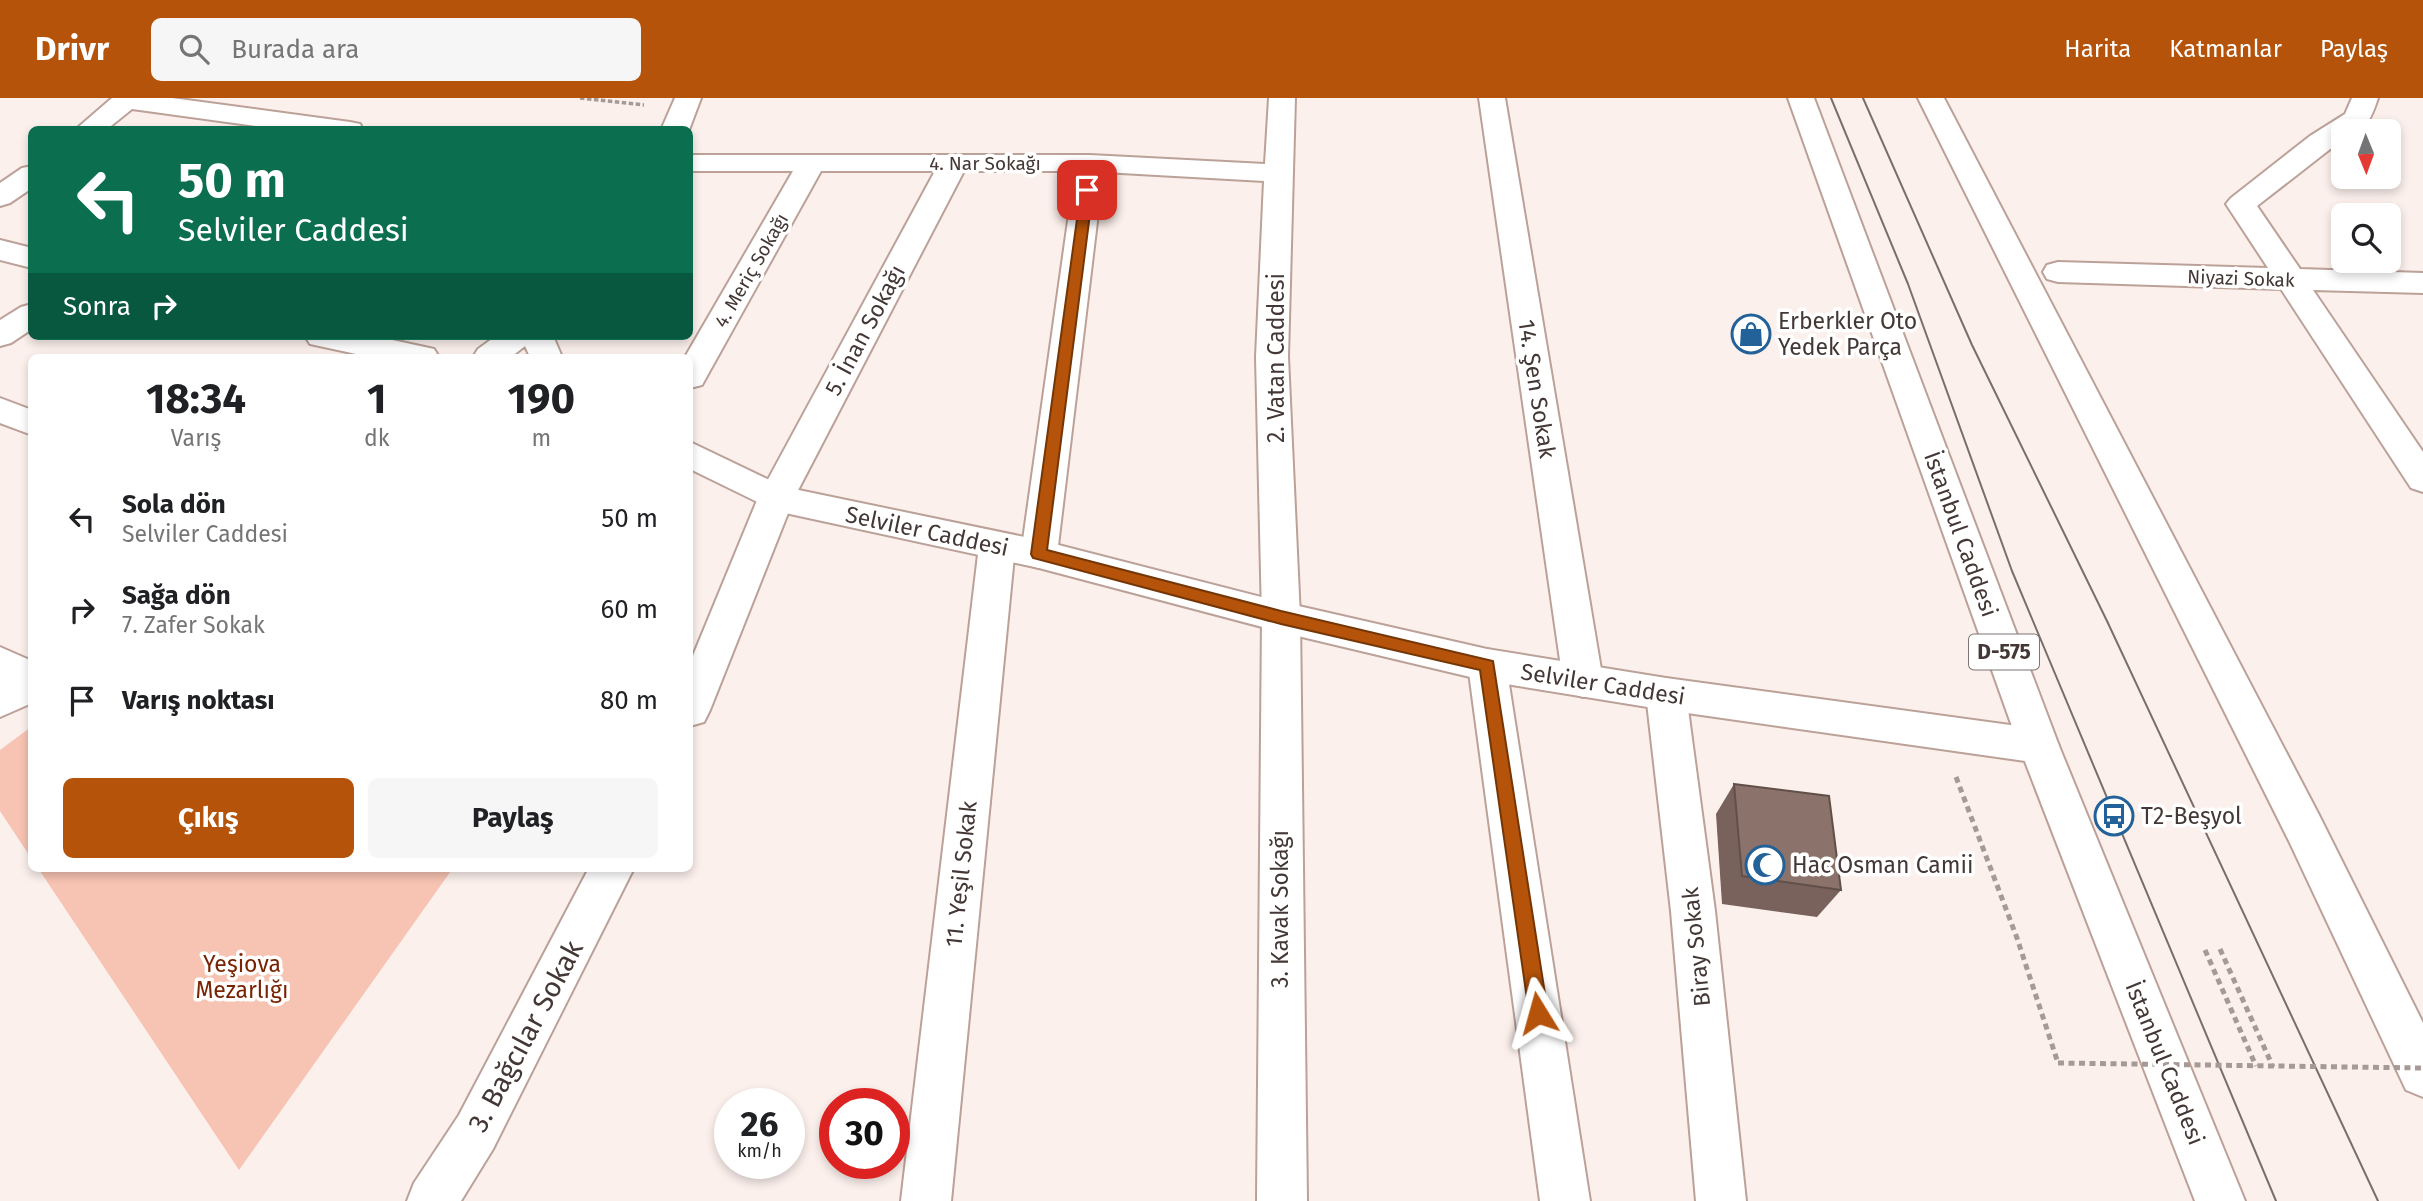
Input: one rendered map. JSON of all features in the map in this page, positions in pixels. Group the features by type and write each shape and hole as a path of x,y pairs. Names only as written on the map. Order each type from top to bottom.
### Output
{"main road":[{"name":"2. Vatan Caddesi","path":"1281,617 1272,358 1282,98"},
{"name":"14. Şen Sokak","path":"1492,98 1583,681"},
{"name":"İstanbul Caddesi","path":"1801,98 2039,746 2220,1201"},
{"path":"1931,98 2304,828 2423,1071"},
{"path":"2365,98 2357,118 2320,142 2241,204 2423,479"},
{"path":"93,126 126,100 320,126"},
{"name":"4. Nar Sokağı","path":"693,163 1090,163 1279,173"},
{"name":"4. Meriç Sokağı","path":"693,372 813,163"},
{"name":"5. İnan Sokağı","path":"776,498 954,163"},
{"path":"1039,554 1090,163"},
{"path":"0,197 28,177"},
{"path":"0,250 28,257"},
{"name":"Niyazi Sokak","path":"2059,272 2423,283"},
{"path":"0,335 28,317"},
{"path":"340,340 408,354"},
{"path":"493,354 512,340"},
{"path":"0,410 28,421"},
{"name":"Selviler Caddesi","path":"693,456 776,498 1039,554 1281,617 1487,665 1666,694 2039,746"},
{"path":"693,703 776,498"},
{"name":"11. Yeşil Sokak","path":"926,1201 997,547"},
{"name":"3. Kavak Sokağı","path":"1281,617 1282,1201"},
{"path":"0,663 28,679"},
{"path":"1487,665 1565,1201"},
{"path":"0,701 28,684"},
{"name":"Biray Sokak","path":"1666,694 1693,911 1721,1201"},
{"name":"3. Bağcılar Sokak","path":"432,1201 476,1132 610,872"}],"path":[{"path":"580,98 682,112"},
{"path":"1939,732 2017,938 2058,1063 2423,1071"},
{"path":"2220,949 2273,1067"},
{"path":"2205,950 2256,1066"}],"green space":[{"path":"28,729 28,853 0,811 0,750"},
{"name":"Yeşiova Mezarlığı","path":"41,872 450,872 239,1170"}],"building":[{"path":"1734,784 1829,796 1841,890 1742,876"}],"tram line":[{"path":"1831,98 1908,284 2012,571 2276,1201"},
{"path":"1863,98 1972,345 2107,621 2378,1201"}],"place":[{"name":"Erberkler Oto Yedek Parça","path":"1751,334"},
{"name":"T2-Beşyol","path":"2114,816"},
{"name":"Hac Osman Camii","path":"1765,865"}],"route":[{"path":"1087,190 1039,554 1281,617 1487,665 1538,1013"}]}
